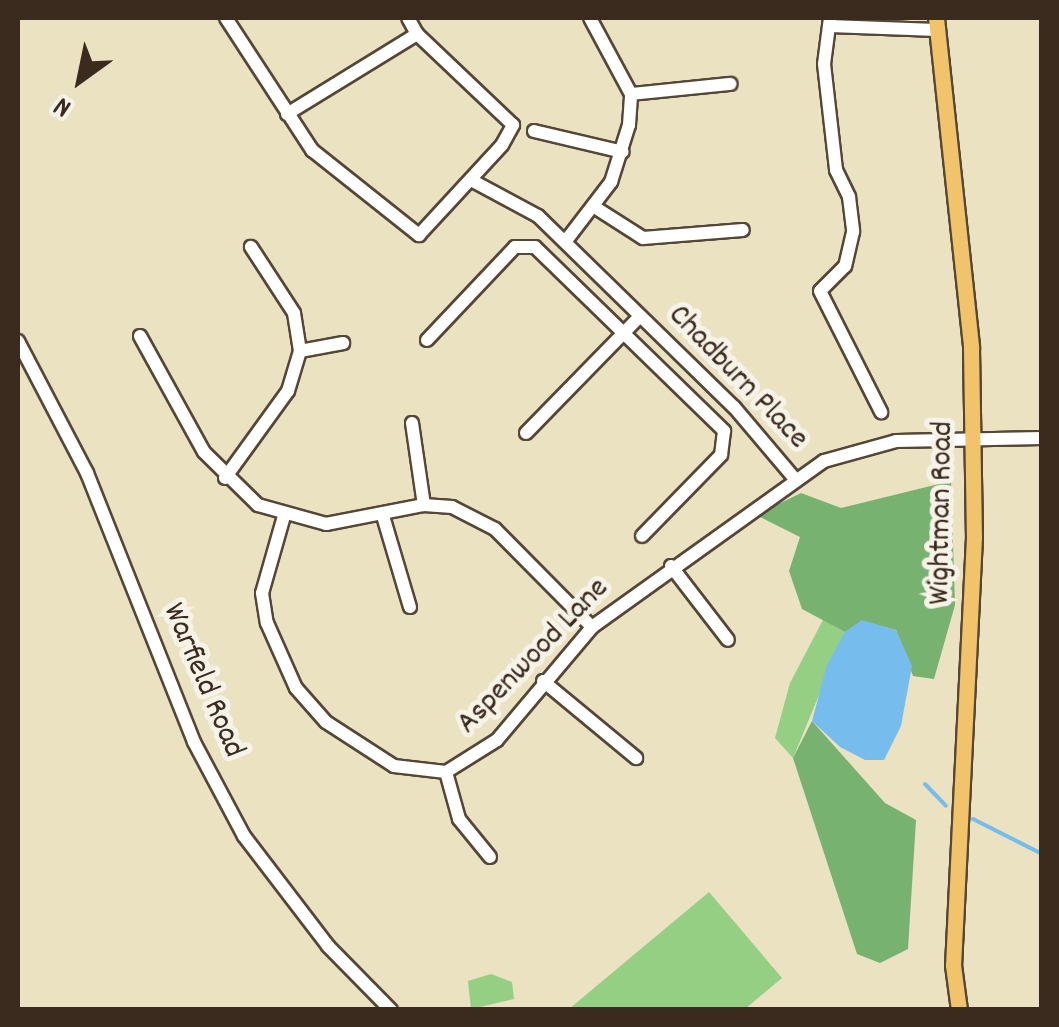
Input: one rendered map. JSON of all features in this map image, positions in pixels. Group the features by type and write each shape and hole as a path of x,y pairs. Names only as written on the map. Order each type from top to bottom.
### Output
{"main road":[{"name":"Wightman Road","path":"936,24 972,348 974,536 954,965 960,1010"}],"street":[{"path":"226,18 312,150 410,233 427,231 513,124 417,34 408,18"},
{"path":"565,242 596,208 624,152 630,94 590,18"},
{"path":"881,412 820,291 845,266 853,232 830,119 824,46 830,22 936,24"},
{"path":"287,114 417,34"},
{"path":"630,94 730,84"},
{"path":"534,130 624,152"},
{"name":"Chadburn Place","path":"471,180 493,197 529,209 565,242 734,407 795,478"},
{"path":"596,208 644,238 743,230"},
{"name":"Chadburn Place","path":"426,340 526,243 724,432 725,443 642,536"},
{"path":"225,478 288,391 300,351 294,313 251,247"},
{"name":"Chadburn Place","path":"526,433 640,316"},
{"path":"140,336 225,478 284,516 326,524 424,505 452,507 495,529 592,627"},
{"name":"Warfield Road","path":"18,341 87,474 194,742 244,836 328,946 391,1010"},
{"path":"300,351 343,343"},
{"path":"412,422 424,505"},
{"name":"Aspenwood Lane","path":"284,516 262,594 273,639 296,688 326,722 394,766 446,772 497,740 592,627 670,566 795,478 862,446 972,437 1042,438"},
{"path":"382,516 410,607"},
{"path":"670,566 728,640"},
{"path":"543,681 636,758"},
{"path":"446,772 459,819 490,857"}],"green space":[{"path":"951,481 955,605 934,679 913,676 896,630 862,621 845,632 802,609 789,571 800,537 756,515 801,493 841,508"},
{"path":"823,620 845,632 793,758 775,738 790,683"},
{"path":"812,721 885,803 916,820 908,949 880,963 857,954 793,758"},
{"path":"709,892 782,978 745,1009 569,1009"},
{"path":"491,974 512,982 514,999 471,1009 468,981"}],"water":[{"path":"862,620 896,630 912,666 901,726 884,760 865,760 840,747 812,721 827,665 845,632"}],"waterway":[{"path":"925,784 946,806"},
{"path":"973,819 1042,854"}]}
